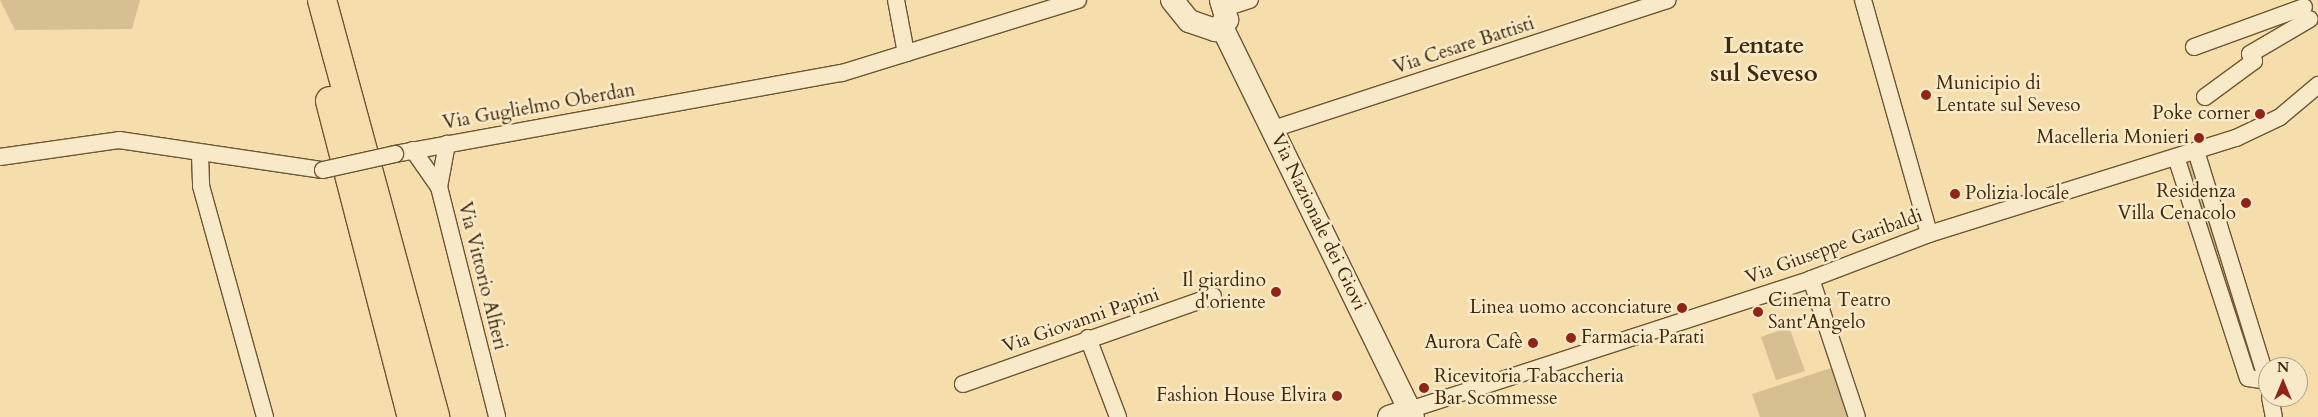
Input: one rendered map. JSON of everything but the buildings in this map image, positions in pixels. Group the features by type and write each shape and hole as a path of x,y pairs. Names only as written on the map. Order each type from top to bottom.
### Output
{"highway":[{"path":"304,0 412,417"},
{"path":"322,0 435,417"}],"main road":[{"path":"1172,0 1182,15 1198,26 1223,12"},
{"name":"Via Nazionale dei Giovi","path":"1223,12 1273,129 1404,414"}],"street":[{"path":"896,0 906,53"},
{"name":"Via Guglielmo Oberdan","path":"0,157 119,140 200,154 323,170 414,150 842,73 1078,0"},
{"path":"1223,12 1250,0"},
{"name":"Via Cesare Battisti","path":"1273,129 1667,0"},
{"path":"1863,0 1929,234"},
{"path":"2194,47 2308,13"},
{"path":"2205,96 2254,61 2250,54 2308,13"},
{"name":"Via Giuseppe Garibaldi","path":"1404,414 1811,279 1929,234 2196,151 2271,122 2318,85"},
{"path":"439,187 447,144"},
{"name":"Via Vittorio Alfieri","path":"414,150 439,187 497,417"},
{"path":"2196,151 2260,357"},
{"path":"200,154 201,186 265,417"},
{"path":"2176,157 2248,378 2258,380"},
{"path":"1811,279 1857,417"},
{"name":"Via Giovanni Papini","path":"963,384 1088,338 1213,296"},
{"path":"1088,338 1118,417"}],"shaded area":[{"path":"0,0 140,0 132,29 15,30"},
{"path":"2191,157 2258,373 2253,374 2184,160"},
{"path":"1789,327 1805,371 1776,380 1761,337"},
{"path":"1831,368 1848,417 1760,417 1752,394"}],"place":[{"name":"Municipio di Lentate sul Seveso","path":"1926,95"},
{"name":"Poke corner","path":"2260,114"},
{"name":"Macelleria Monieri","path":"2199,138"},
{"name":"Polizia locale","path":"1955,194"},
{"name":"Residenza Villa Cenacolo","path":"2246,203"},
{"name":"Il giardino d'oriente","path":"1276,292"},
{"name":"Linea uomo acconciature","path":"1682,308"},
{"name":"Cinema Teatro Sant'Angelo","path":"1758,312"},
{"name":"Farmacia Parati","path":"1571,338"},
{"name":"Aurora Cafè","path":"1533,343"},
{"name":"Ricevitoria Tabaccheria Bar Scommesse","path":"1424,388"},
{"name":"Fashion House Elvira","path":"1337,396"}],"district":[{"name":"Lentate sul Seveso","path":"1764,60"}]}
